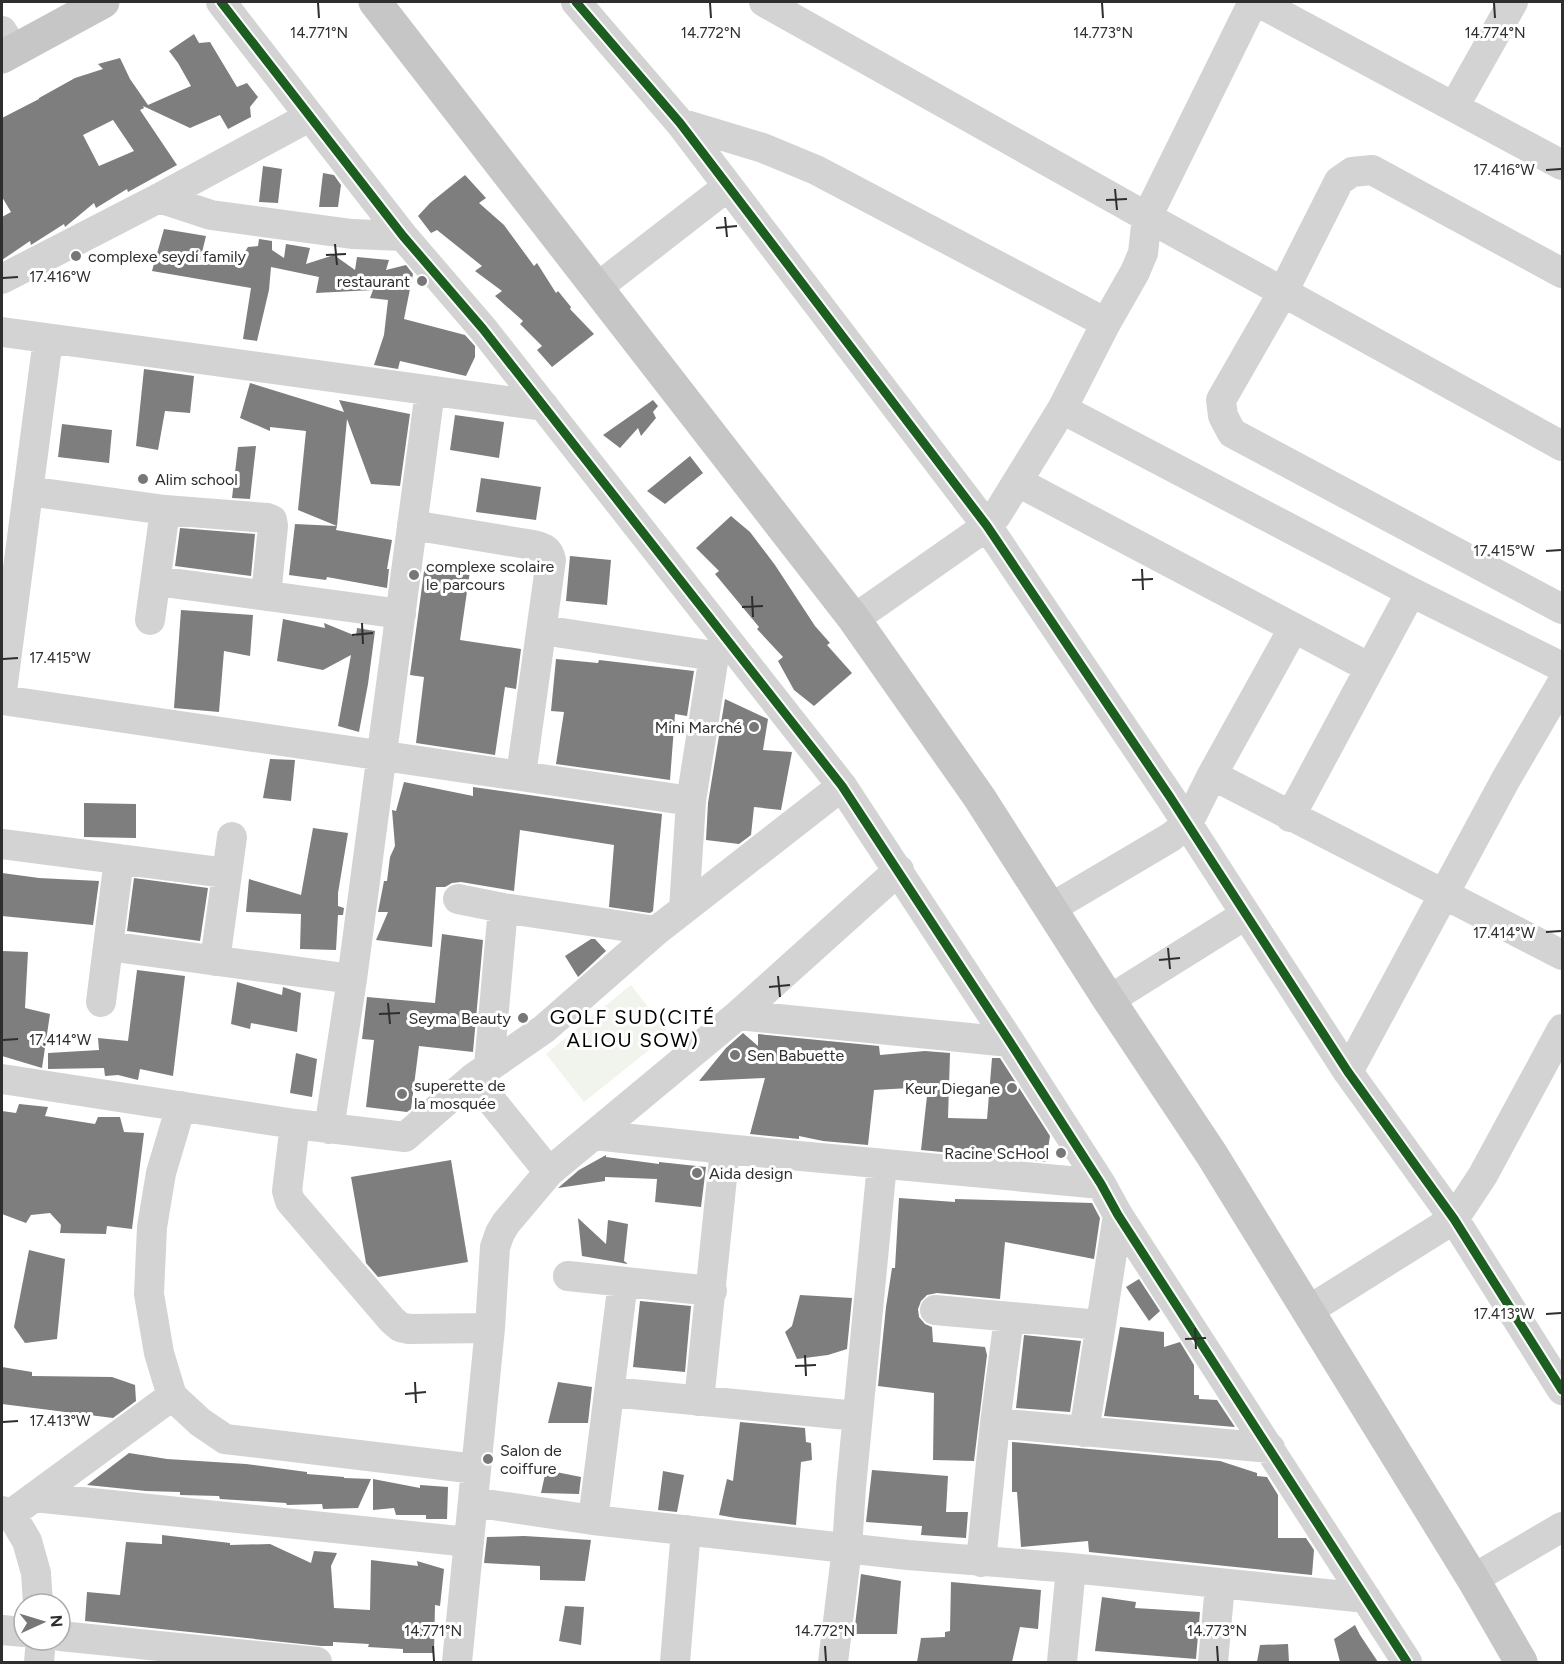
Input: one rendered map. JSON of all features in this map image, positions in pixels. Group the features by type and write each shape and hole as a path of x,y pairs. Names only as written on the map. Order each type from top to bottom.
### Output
{"main road":[{"path":"6,46 70,10 103,2"},
{"path":"375,2 854,619 979,797 1212,1155 1309,1310 1521,1662"}],"street":[{"path":"221,2 403,236 483,329 544,406 721,649 842,786 1010,1042 1101,1184 1118,1215 1407,1662"},
{"path":"576,2 680,123 987,526 1188,823 1348,1072 1454,1219 1563,1390"},
{"path":"764,2 1147,217 1563,446"},
{"path":"854,619 987,526 1018,482 1062,410 1135,272 1143,253 1147,217 1253,2"},
{"path":"1258,2 1563,165"},
{"path":"1454,107 1513,2"},
{"path":"2,279 309,117"},
{"path":"680,123 763,148 816,170 1106,323"},
{"path":"1563,273 1372,170 1352,172 1339,182 1282,292 1221,400 1223,416 1232,433 1563,609"},
{"path":"598,287 727,187"},
{"path":"159,198 211,215 352,234 403,236"},
{"path":"2,332 544,406"},
{"path":"2,691 9,568 28,491 48,339"},
{"path":"329,1129 352,979 430,391"},
{"path":"1062,410 1411,592 1563,667"},
{"path":"1018,482 1370,668"},
{"path":"28,491 165,510 272,520 266,596"},
{"path":"150,620 165,510"},
{"path":"412,525 546,548 550,553 542,630 521,775"},
{"path":"156,581 401,614"},
{"path":"1290,816 1411,592"},
{"path":"1051,908 1171,837 1188,823 1293,629"},
{"path":"542,630 721,649"},
{"path":"684,909 691,801 721,649"},
{"path":"1348,1072 1506,778 1563,683"},
{"path":"2,700 691,801"},
{"path":"1212,775 1563,955"},
{"path":"2,1079 329,1129 405,1137 481,1072 544,1029 656,931 842,786"},
{"path":"215,961 232,837"},
{"path":"2,844 226,873"},
{"path":"101,1002 119,859"},
{"path":"457,1662 490,1328 495,1247 500,1233 549,1172 738,1015 899,870"},
{"path":"458,899 656,931"},
{"path":"503,908 481,1072 549,1172"},
{"path":"1109,1000 1245,915"},
{"path":"108,946 352,979"},
{"path":"738,1015 1010,1042"},
{"path":"1309,1310 1454,1219 1483,1175 1563,1029"},
{"path":"181,1107 161,1173 152,1227 149,1294 159,1353 172,1396 200,1422 225,1439 476,1469"},
{"path":"295,1124 287,1191 290,1201 392,1320 400,1327 409,1329 490,1328"},
{"path":"594,1135 1101,1184"},
{"path":"699,1401 726,1149"},
{"path":"833,1662 848,1548 857,1416 882,1164"},
{"path":"1083,1432 1118,1215"},
{"path":"568,1276 711,1291"},
{"path":"593,1520 611,1392 623,1282"},
{"path":"935,1310 1100,1324"},
{"path":"981,1562 995,1423 1009,1318"},
{"path":"611,1392 857,1416"},
{"path":"15,1507 172,1396"},
{"path":"995,1423 1270,1448"},
{"path":"473,1502 593,1520 848,1548 1366,1598"},
{"path":"15,1507 469,1542"},
{"path":"15,1507 36,1573 37,1592"},
{"path":"1473,1580 1563,1527"},
{"path":"675,1662 686,1530"},
{"path":"1062,1662 1071,1568"},
{"path":"1213,1662 1220,1585"},
{"path":"72,1638 181,1656 317,1662"}],"shaded area":[{"path":"631,985 669,1034 584,1102 546,1054"}],"building":[{"path":"194,34 199,43 210,42 237,87 247,83 258,97 250,107 251,117 228,129 220,115 190,128 143,106 144,108 140,110 177,165 128,192 127,189 96,208 94,203 65,227 64,224 31,245 30,241 2,260 2,217 11,212 2,197 2,118 75,78 103,69 98,64 120,58 130,79 148,105 191,86 169,51","holes":["113,120 134,151 99,166 83,135"]},
{"path":"263,166 282,169 278,203 259,202"},
{"path":"323,173 334,175 341,185 338,207 319,207"},
{"path":"465,175 486,198 479,203 504,225 534,266 537,263 556,293 558,291 571,307 570,309 594,334 552,367 537,350 542,346 520,324 523,321 495,296 502,291 475,271 482,266 437,230 431,233 418,216 430,203"},
{"path":"164,229 206,236 199,265 239,261 248,247 258,246 259,239 272,241 272,250 284,258 286,244 310,248 306,264 334,255 355,270 357,257 389,260 386,270 406,265 413,274 404,319 465,335 475,346 475,357 466,376 400,361 398,369 374,365 384,335 388,300 370,298 373,290 316,293 319,277 271,267 269,290 257,341 243,339 251,288 152,271"},
{"path":"144,369 194,376 190,413 165,411 158,450 136,446"},
{"path":"250,383 344,412 339,400 410,414 400,486 371,484 347,419 337,526 298,510 306,431 270,427 270,431 240,418"},
{"path":"653,400 658,406 653,412 656,418 641,436 638,428 620,448 603,435"},
{"path":"455,415 504,422 499,458 450,450"},
{"path":"62,424 112,430 109,463 58,457"},
{"path":"256,446 250,499 232,498 238,447"},
{"path":"690,456 703,473 665,504 647,491"},
{"path":"481,478 541,487 536,520 476,512"},
{"path":"731,516 750,532 815,626 830,643 827,645 852,673 814,706 794,690 778,661 783,657 757,629 759,627 715,574 719,571 696,548"},
{"path":"295,524 337,526 336,530 392,540 387,569 389,569 387,588 327,577 326,580 289,575"},
{"path":"180,528 255,534 251,576 175,566"},
{"path":"570,556 611,560 607,605 566,601"},
{"path":"425,564 470,571 460,640 521,649 516,689 505,687 495,755 416,743 424,677 410,675"},
{"path":"181,610 253,615 250,656 224,651 219,712 174,708"},
{"path":"283,619 325,628 324,623 356,636 357,628 375,631 359,732 338,726 351,655 323,670 277,661"},
{"path":"556,659 598,663 599,660 694,671 687,716 675,714 670,780 556,764 564,712 551,711"},
{"path":"725,699 768,719 763,750 792,752 781,810 754,807 751,835 739,844 706,840 708,803"},
{"path":"270,759 295,760 291,801 263,798"},
{"path":"404,782 473,796 473,787 662,814 653,911 650,913 609,907 614,845 520,830 514,891 461,882 436,887 432,947 376,940 388,912 378,912 384,881 387,881 390,857 395,846 392,810 396,811"},
{"path":"84,803 136,804 136,838 84,837"},
{"path":"313,828 348,833 338,893 338,906 344,908 343,915 338,915 336,950 300,949 301,914 246,912 249,879 301,895"},
{"path":"2,873 39,878 99,881 93,925 2,916"},
{"path":"134,878 208,888 200,941 127,931"},
{"path":"442,934 483,940 473,1052 419,1046 411,1109 407,1112 366,1107 374,1040 362,1039 367,997 435,1003"},
{"path":"591,939 595,939 606,951 578,977 565,956"},
{"path":"2,951 28,952 25,1008 50,1014 42,1068 2,1056"},
{"path":"137,970 185,976 173,1076 140,1069 138,1080 118,1075 105,1076 104,1068 48,1069 48,1053 99,1050 98,1038 128,1041"},
{"path":"237,982 282,995 283,987 301,993 297,1032 251,1023 250,1029 231,1024"},
{"path":"743,1033 758,1046 758,1034 879,1046 880,1055 925,1051 950,1053 948,1118 987,1119 992,1058 1000,1058 1050,1136 1046,1162 921,1150 928,1087 874,1090 868,1145 823,1141 799,1136 799,1139 750,1134 765,1078 699,1081 726,1048"},
{"path":"296,1053 317,1059 312,1097 290,1093"},
{"path":"19,1104 48,1107 45,1116 95,1124 98,1117 120,1117 124,1132 144,1133 132,1229 107,1226 106,1234 60,1233 61,1225 50,1213 31,1215 26,1223 2,1214 2,1111 16,1113"},
{"path":"606,1155 606,1157 659,1164 659,1162 706,1167 701,1207 655,1202 657,1179 605,1177 605,1181 558,1188 579,1170"},
{"path":"451,1160 468,1262 378,1277 366,1263 351,1177"},
{"path":"899,1198 955,1202 955,1199 1092,1203 1100,1218 1094,1259 1005,1242 1000,1299 937,1293 927,1295 921,1301 918,1309 919,1317 925,1324 932,1327 933,1342 985,1347 987,1355 974,1461 933,1460 934,1393 878,1386 886,1307 892,1268 895,1268"},
{"path":"578,1218 606,1244 608,1220 628,1224 624,1261 628,1264 582,1256"},
{"path":"29,1250 65,1259 57,1339 25,1343 14,1327"},
{"path":"1139,1279 1160,1311 1149,1321 1126,1287"},
{"path":"800,1295 852,1298 847,1349 828,1355 797,1359 785,1332 792,1326"},
{"path":"640,1301 691,1306 685,1372 633,1367"},
{"path":"1120,1327 1164,1332 1164,1347 1180,1342 1194,1365 1194,1395 1199,1395 1199,1399 1217,1400 1235,1427 1104,1416"},
{"path":"1024,1335 1081,1341 1070,1412 1016,1408"},
{"path":"2,1367 32,1372 32,1376 112,1377 135,1385 136,1401 113,1418 2,1404"},
{"path":"558,1382 592,1387 588,1423 548,1423"},
{"path":"740,1422 805,1428 806,1442 811,1443 812,1460 801,1462 796,1525 719,1515 727,1479 733,1481"},
{"path":"1012,1442 1220,1461 1257,1473 1257,1476 1267,1477 1278,1495 1278,1538 1306,1538 1314,1550 1312,1575 1089,1552 1088,1541 1021,1547 1017,1492 1012,1492"},
{"path":"129,1453 167,1459 246,1464 307,1472 307,1474 371,1479 358,1508 323,1509 322,1504 287,1505 286,1503 220,1499 219,1496 180,1495 180,1492 87,1485"},
{"path":"546,1470 581,1477 579,1494 541,1493"},
{"path":"872,1470 948,1476 946,1512 968,1512 966,1538 921,1535 922,1526 866,1522"},
{"path":"663,1471 684,1475 677,1512 658,1510"},
{"path":"373,1479 420,1488 420,1485 448,1487 447,1519 426,1519 426,1515 396,1515 394,1508 373,1510"},
{"path":"162,1535 230,1543 230,1545 270,1544 311,1563 314,1551 337,1553 331,1566 334,1608 370,1610 371,1560 418,1566 417,1561 444,1569 440,1606 435,1605 434,1653 403,1653 403,1649 368,1647 369,1644 333,1642 333,1646 321,1646 85,1621 87,1592 120,1595 126,1542 162,1544"},
{"path":"524,1536 591,1540 585,1581 540,1580 540,1566 484,1563 487,1537"},
{"path":"861,1574 901,1581 897,1634 854,1634"},
{"path":"951,1582 1041,1590 1038,1629 1020,1627 1012,1662 917,1662 921,1638 945,1637 945,1632 950,1631"},
{"path":"1102,1597 1136,1602 1135,1608 1200,1612 1196,1659 1095,1651"},
{"path":"565,1606 584,1607 581,1645 559,1641"},
{"path":"1355,1625 1378,1662 1340,1662 1334,1639"},
{"path":"1288,1644 1289,1662 1257,1662 1260,1645"}],"cycle path":[{"path":"221,2 403,236 483,329 842,786 1010,1042 1101,1184 1118,1215 1407,1662"},
{"path":"576,2 680,123 987,526 1170,797 1348,1072 1454,1219 1562,1390"}],"place":[{"name":"complexe seydi family","path":"76,256"},
{"name":"restaurant","path":"422,281"},
{"name":"Alim school","path":"143,479"},
{"name":"complexe scolaire le parcours","path":"414,575"},
{"name":"Mini Marché","path":"754,727"},
{"name":"Seyma Beauty","path":"523,1018"},
{"name":"Sen Babuette","path":"735,1055"},
{"name":"Keur Diegane","path":"1012,1088"},
{"name":"superette de la mosquée","path":"402,1094"},
{"name":"Racine ScHool","path":"1061,1153"},
{"name":"Aida design","path":"697,1173"},
{"name":"Salon de coiffure","path":"488,1459"}],"district":[{"name":"GOLF SUD(CITÉ ALIOU SOW)","path":"633,1028"}]}
